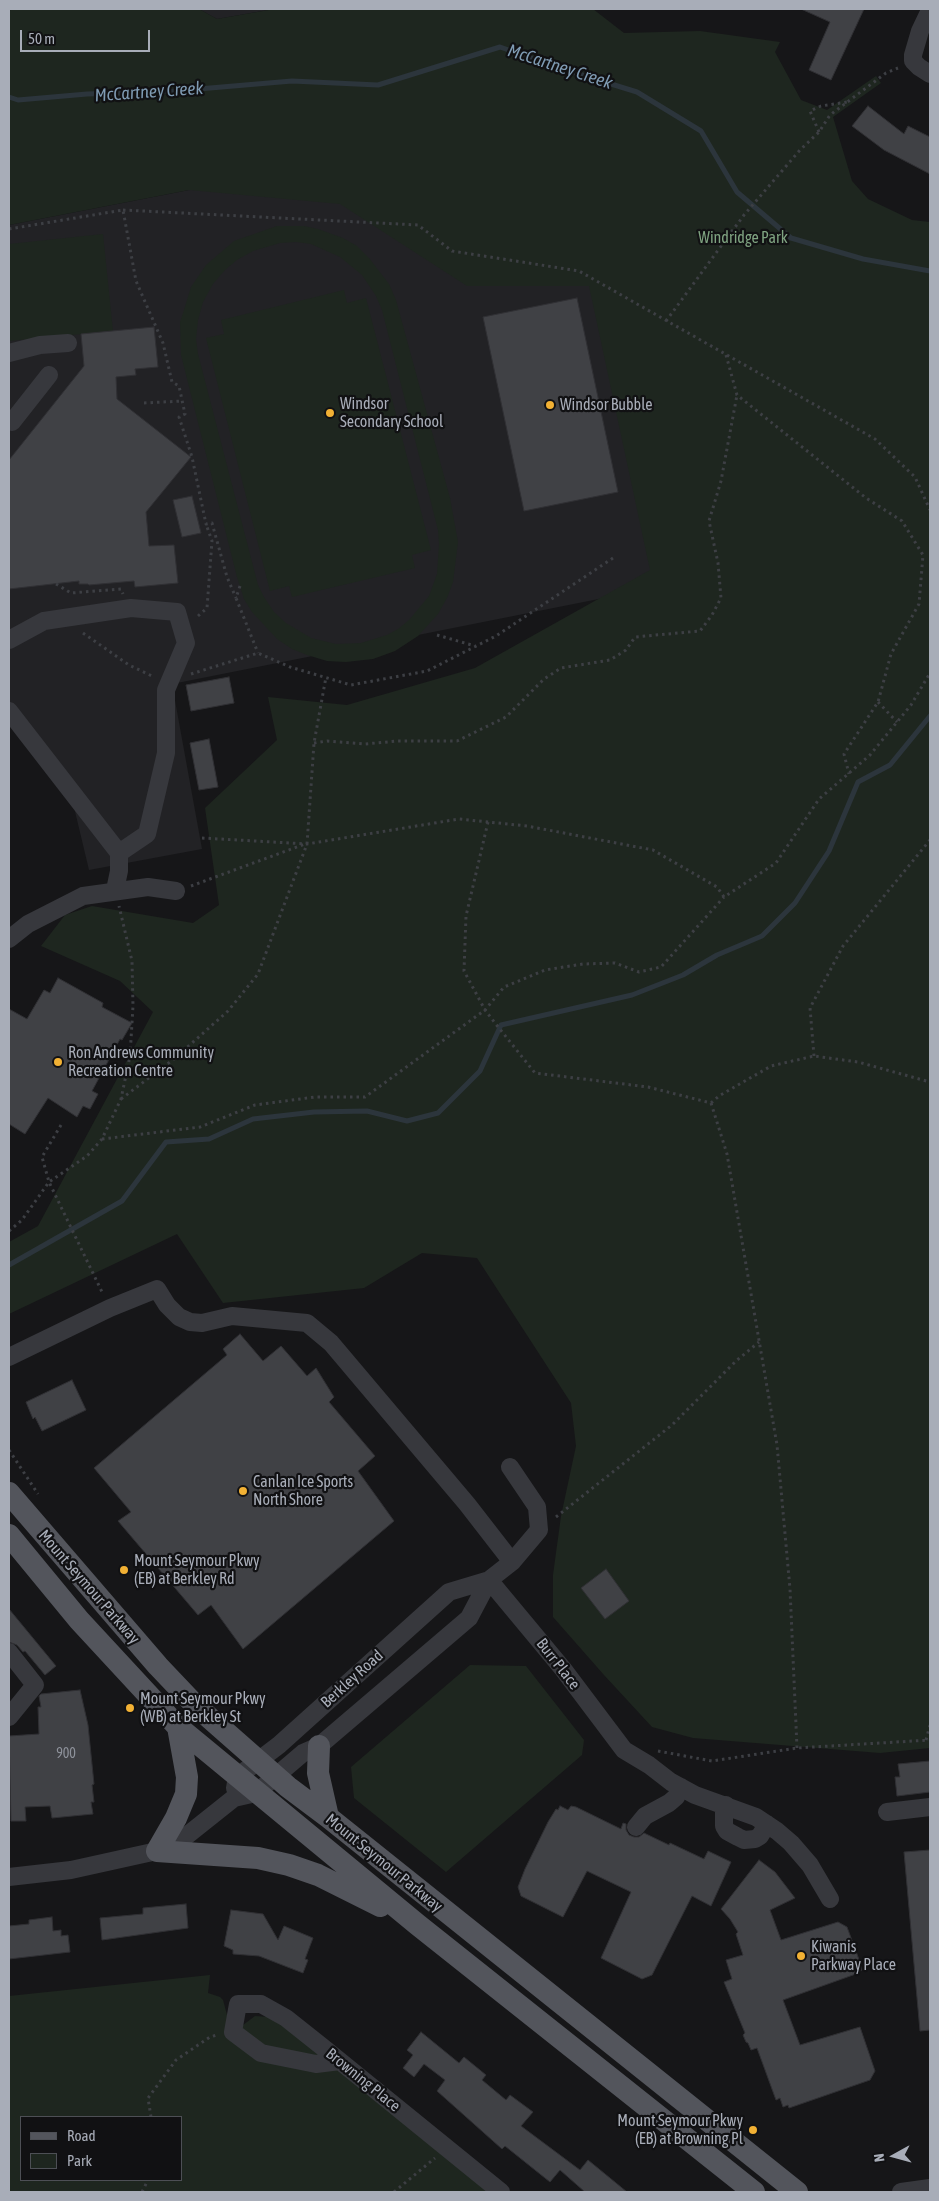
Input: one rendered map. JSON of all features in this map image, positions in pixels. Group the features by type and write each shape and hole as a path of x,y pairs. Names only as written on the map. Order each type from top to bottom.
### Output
{"main road":[{"name":"Mount Seymour Parkway","path":"9,1493 158,1666 196,1706 258,1761 797,2192"},
{"name":"Mount Seymour Parkway","path":"11,1541 79,1620 235,1787 256,1793 418,1925 754,2192"},
{"path":"178,1727 187,1777 186,1794 176,1818 158,1851 258,1858 290,1865 336,1883 418,1925"},
{"path":"319,1746 318,1773 328,1817"}],"street":[{"path":"930,10 914,46 913,61 930,74"},
{"path":"9,353 40,345 68,343"},
{"path":"9,420 12,422 49,375"},
{"path":"9,640 44,621 130,608 176,612 186,643 166,690 166,753 147,834 119,852"},
{"path":"9,710 119,852 119,871 115,890"},
{"path":"9,939 28,924 83,896 115,890 148,887 176,891"},
{"path":"9,1356 110,1308 157,1289 167,1305 179,1317 190,1322 202,1323 232,1316 308,1323 331,1343 467,1504 512,1562"},
{"path":"510,1466 537,1507 539,1530"},
{"name":"Berkley Road","path":"9,1877 71,1870 158,1851 180,1841 235,1787 258,1761 279,1745 449,1592 489,1580 512,1562 539,1530"},
{"name":"Berkley Road","path":"256,1793 303,1752 319,1746 469,1618 489,1580"},
{"name":"Burr Place","path":"489,1580 563,1669 624,1750 681,1788 756,1817 767,1824 791,1843 803,1856 819,1877 830,1899"},
{"path":"9,1652 35,1686 9,1717"},
{"path":"636,1827 645,1816 676,1797 681,1788"},
{"path":"726,1805 724,1826 727,1830 744,1840 755,1840 760,1836 767,1824"},
{"path":"887,1812 930,1807"},
{"name":"Browning Place","path":"233,2032 238,2004 261,2004 286,2018 501,2192"},
{"path":"233,2032 261,2053 316,2064 340,2061"},
{"path":"901,2192 930,2188"}],"path":[{"path":"666,321 759,196 800,150 819,132 830,115 886,73 913,61"},
{"path":"819,132 810,111 821,106 848,102 854,97"},
{"path":"122,210 136,281 162,343 172,382 179,386 185,414 179,417 192,457 206,524 212,541 207,608 198,616"},
{"path":"9,228 122,210 418,225 452,251 579,271 875,439 915,477 930,510"},
{"path":"314,743 327,741 365,744 398,741 457,740 506,717 544,679 561,668 610,660 626,650 635,637 700,631 722,598 718,563 709,520 721,481 737,395 726,354"},
{"path":"737,395 866,498 902,521 923,556 919,604 891,654 878,702 844,754 848,774"},
{"path":"144,403 182,401"},
{"path":"206,524 212,523 227,577 258,653"},
{"path":"80,630 129,665 169,682 258,653 290,666 351,685 427,671 496,636 616,556"},
{"path":"236,598 240,586"},
{"path":"437,635 475,646"},
{"path":"102,1139 200,1127 255,1105 315,1097 365,1097 485,1010 504,987 545,970 583,964 615,963 639,972 661,967 724,897 776,864 820,799 870,755 911,705 930,673"},
{"path":"121,1099 174,1059 214,1023 228,1010 258,974 307,844 314,743 326,677"},
{"path":"878,702 897,722"},
{"path":"176,891 307,844 460,820 527,826 653,850 718,887 724,897"},
{"path":"488,822 466,916 464,971 485,1010 495,1023 535,1073 648,1087 711,1103"},
{"path":"202,838 307,844"},
{"path":"814,1056 810,1008 843,946 930,840"},
{"path":"9,1231 22,1220 49,1182 87,1156 102,1139 121,1099 130,1056 134,1006 132,961 115,890"},
{"path":"711,1103 719,1096 771,1066 814,1056 858,1062 930,1082"},
{"path":"711,1103 728,1154 777,1445 790,1589 797,1748"},
{"path":"61,1125 42,1157 49,1182 76,1242 110,1308"},
{"path":"539,1530 672,1425 736,1361 759,1342"},
{"path":"9,1450 41,1499"},
{"path":"653,1751 712,1761 797,1748 928,1740 930,1725"},
{"path":"151,2116 148,2098 176,2060 210,2037 233,2032"},
{"path":"394,2192 447,2148"}],"shaded area":[{"path":"199,9 274,9 217,19"},
{"name":"Windsor Secondary School","path":"215,185 619,244 684,582 172,684 202,849 89,870 68,782 9,725 9,225"}],"green space":[{"name":"Windridge Park","path":"12,9 199,9 217,19 274,9 593,9 624,33 700,31 780,42 775,52 801,100 827,110 876,76 881,83 833,117 852,181 868,199 912,220 930,222 930,1748 880,1753 693,1738 652,1727 553,1617 553,1575 561,1516 576,1446 571,1403 477,1258 422,1253 364,1288 223,1303 177,1234 9,1314 9,1242 38,1226 153,1012 120,981 41,946 65,915 92,906 193,923 219,905 205,808 277,740 268,697 347,705 475,668 650,570 589,286 467,286 340,204 189,190 9,225 9,11"},
{"path":"277,226 304,226 343,238 357,246 369,258 389,284 396,300 450,498 458,542 453,582 438,614 418,636 395,651 373,659 346,662 327,661 292,649 277,639 252,612 244,599 181,355 180,322 191,287 206,265 234,241","holes":["296,242 311,244 340,257 362,275 376,296 382,310 438,530 437,574 429,596 409,620 398,629 387,635 361,643 336,644 311,638 286,623 274,612 264,597 258,585 198,354 196,339 198,320 203,302 213,284 237,260 253,251 280,243"]},
{"path":"103,234 113,331 9,341 9,244"},
{"path":"344,290 347,303 366,298 431,550 412,555 415,568 292,597 289,586 270,591 206,338 224,334 221,320"},
{"path":"470,1665 526,1666 584,1740 582,1755 446,1872 354,1798 351,1767"},
{"path":"210,1975 208,1993 223,2000 230,2026 243,2025 255,2016 269,2017 291,2032 488,2192 9,2192 9,1996"}],"building":[{"path":"801,9 864,9 831,80 809,70 830,22"},
{"path":"868,106 904,134 908,126 930,137 930,174 884,150 852,126"},
{"name":"Windsor Bubble","path":"577,298 618,492 524,511 483,317"},
{"path":"154,327 158,367 135,369 136,375 116,377 117,399 191,457 146,512 149,546 174,545 178,583 135,587 134,581 89,585 79,584 79,581 9,589 9,460 84,366 81,334"},
{"path":"192,496 201,533 182,537 173,500"},
{"path":"229,677 234,703 191,711 186,685"},
{"path":"209,739 218,787 199,790 190,743"},
{"name":"Ron Andrews Community Recreation Centre","path":"58,978 103,1003 102,1007 132,1023 122,1040 120,1039 92,1091 98,1094 90,1109 83,1106 77,1117 48,1098 25,1134 9,1124 9,1009 27,1019 44,990 50,993"},
{"name":"Canlan Ice Sports North Shore","path":"240,1334 263,1361 281,1346 307,1376 316,1368 334,1397 329,1402 375,1456 358,1471 394,1521 243,1649 211,1605 198,1615 118,1521 131,1512 94,1468 227,1355 223,1349"},
{"path":"72,1380 86,1410 42,1431 35,1417 33,1419 26,1402"},
{"path":"606,1569 629,1601 605,1619 581,1588"},
{"path":"9,1609 56,1666 45,1675 25,1651 23,1652 17,1645 9,1642"},
{"path":"80,1690 88,1725 94,1784 92,1785 94,1802 91,1802 93,1814 52,1818 50,1806 25,1807 26,1821 11,1821 9,1736 39,1734 38,1707 41,1707 39,1696 41,1694"},
{"path":"930,1761 930,1792 897,1796 895,1777 900,1777 898,1764"},
{"path":"560,1806 568,1810 571,1806 576,1807 621,1829 623,1823 626,1824 626,1830 629,1835 634,1837 639,1837 644,1833 704,1859 708,1851 731,1862 711,1906 692,1896 652,1975 642,1979 601,1958 631,1892 587,1871 563,1917 521,1896 518,1887 525,1869 548,1822"},
{"path":"930,1850 930,2030 920,2031 904,1852"},
{"path":"759,1860 775,1872 795,1898 770,1910 781,1940 838,1922 847,1927 861,1965 862,1970 853,1975 783,2000 800,2045 860,2027 875,2071 870,2080 789,2108 788,2105 783,2107 780,2098 776,2100 757,2048 751,2050 746,2042 743,2035 745,2033 724,1982 732,1979 726,1960 743,1955 736,1934 738,1932 721,1909"},
{"path":"186,1904 188,1928 102,1940 100,1918 143,1914 143,1908"},
{"path":"231,1910 263,1914 278,1940 284,1926 313,1938 305,1959 308,1960 303,1973 259,1956 233,1954 233,1950 224,1946"},
{"path":"52,1917 53,1931 61,1930 61,1936 68,1935 70,1952 9,1959 9,1926 29,1924 29,1920"},
{"path":"421,2032 459,2063 464,2057 486,2075 482,2080 506,2100 510,2095 533,2112 521,2126 580,2170 588,2160 627,2192 585,2192 560,2170 550,2182 505,2146 502,2149 437,2091 445,2080 424,2064 414,2077 403,2068 413,2055 407,2050"}],"waterway":[{"name":"McCartney Creek","path":"9,97 18,100 87,94 175,91 292,81 378,85 500,47 637,92 701,131 737,192 791,238 863,259 930,271"},
{"path":"9,1265 122,1201 166,1142 209,1139 253,1119 314,1112 367,1111 407,1121 438,1113 480,1071 501,1025 632,995 683,975 717,955 762,936 795,903 829,851 858,782 890,765 930,716"}],"place":[{"name":"Windsor Bubble","path":"550,405"},
{"name":"Windsor Secondary School","path":"330,413"},
{"name":"Ron Andrews Community Recreation Centre","path":"58,1062"},
{"name":"Canlan Ice Sports North Shore","path":"243,1491"},
{"name":"Mount Seymour Pkwy (EB) at Berkley Rd","path":"124,1570"},
{"name":"Mount Seymour Pkwy (WB) at Berkley St","path":"130,1708"},
{"name":"Kiwanis Parkway Place","path":"801,1956"},
{"name":"Mount Seymour Pkwy (EB) at Browning Pl","path":"753,2130"}]}
